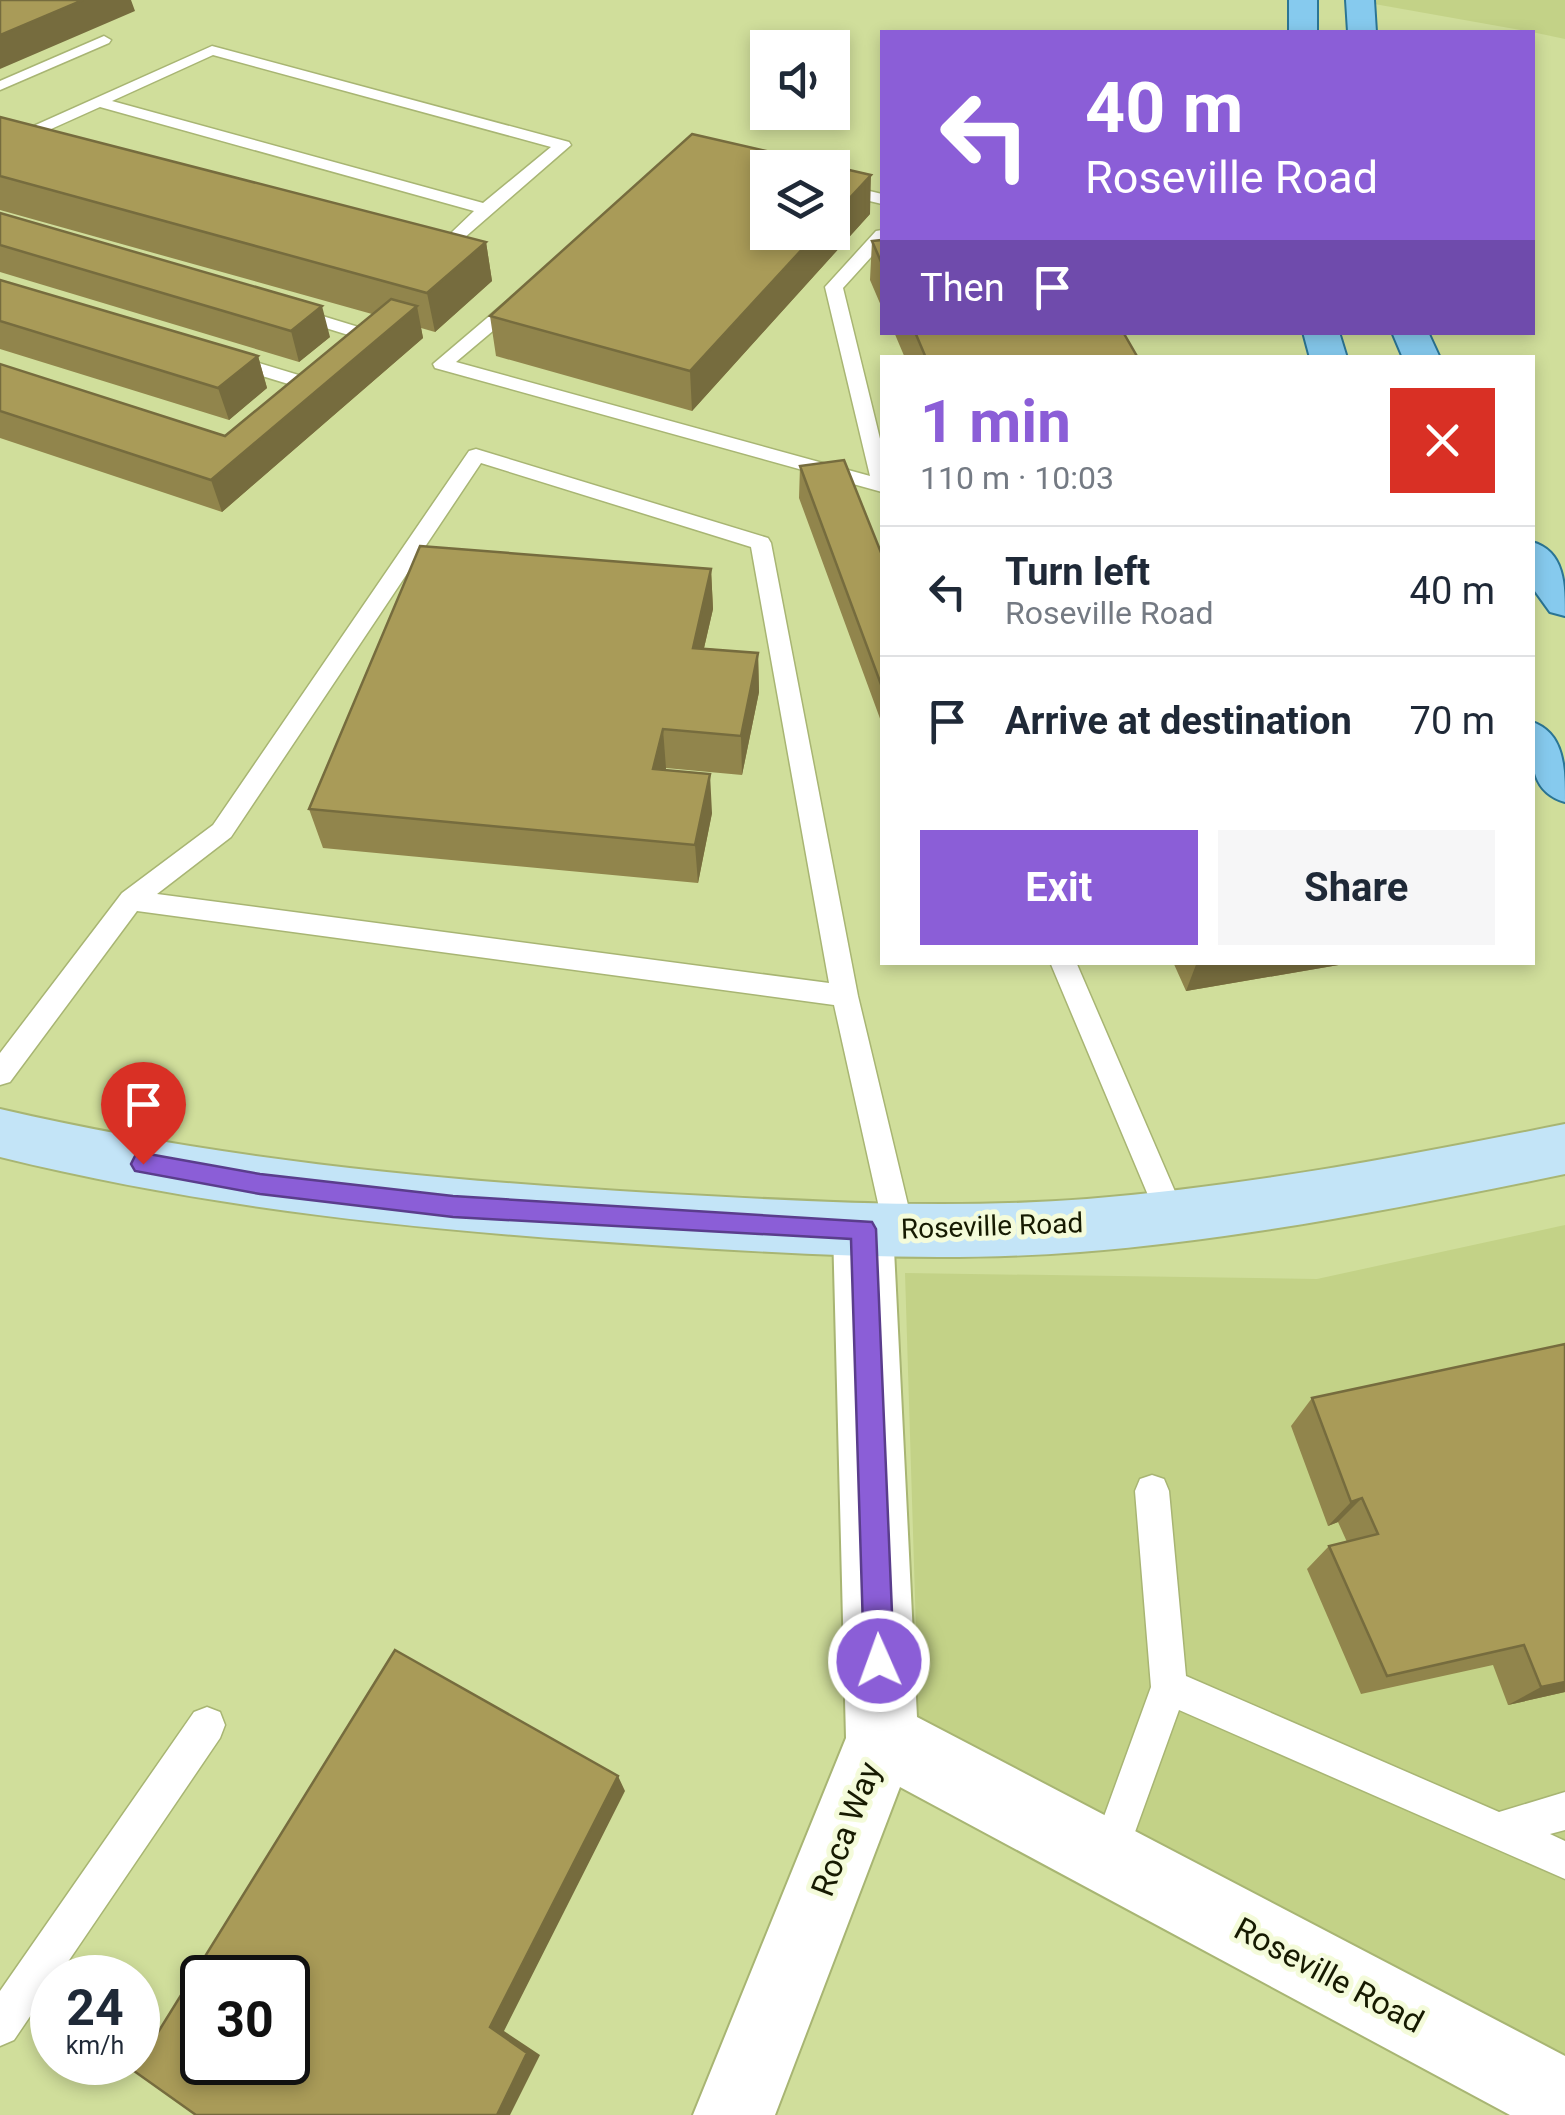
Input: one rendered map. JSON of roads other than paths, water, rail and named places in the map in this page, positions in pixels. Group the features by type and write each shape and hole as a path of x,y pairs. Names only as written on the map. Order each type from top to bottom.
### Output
{"main road":[{"path":"1303,0 1303,30"},
{"path":"1360,0 1362,30"},
{"path":"1535,560 1565,602"},
{"path":"1535,742 1565,785"},
{"name":"Roseville Road","path":"0,1133 65,1150 260,1184 453,1207 958,1231 1171,1217 1377,1187 1565,1149"}],"street":[{"name":"Roca Way","path":"734,2115 882,1738 881,1230"},
{"name":"Roseville Road","path":"882,1738 1565,2100"}],"lane":[{"path":"0,86 104,40"},
{"path":"7,144 212,50 563,144 486,210 444,263 416,255"},
{"path":"98,102 486,210"},
{"path":"7,144 32,146"},
{"path":"850,191 880,199"},
{"path":"880,237 834,287 880,478"},
{"path":"530,290 442,364 880,485"},
{"path":"200,351 317,378 372,336 279,308"},
{"path":"0,1074 131,900 222,830 476,455 761,543 844,996 881,1230"},
{"path":"131,900 844,996"},
{"path":"1064,965 1171,1217"},
{"path":"1108,1858 1169,1687 1152,1491"},
{"path":"1169,1687 1565,1860"},
{"path":"0,2026 207,1726"},
{"path":"1500,1831 1565,1811"}]}
